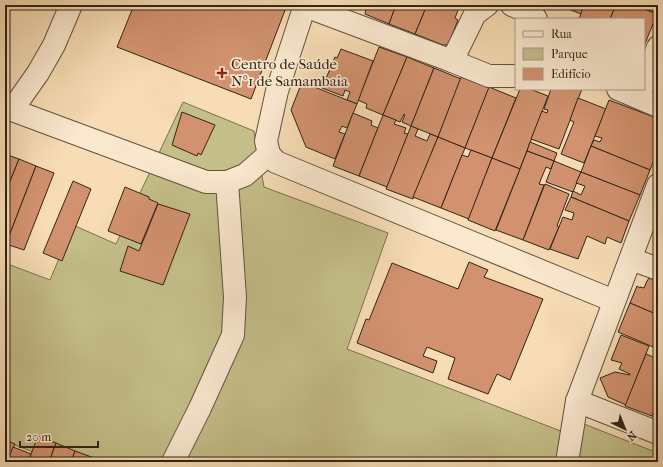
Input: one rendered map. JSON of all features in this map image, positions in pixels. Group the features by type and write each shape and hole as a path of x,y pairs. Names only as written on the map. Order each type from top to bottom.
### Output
{"street":[{"path":"71,5 54,45 38,73 9,110 206,182 227,182 245,175 269,154"},
{"path":"515,76 489,76 305,5 277,91 266,140 269,154 276,162 614,301"},
{"path":"452,61 474,14 487,5"},
{"path":"512,5 532,14 535,18"},
{"path":"624,90 646,94 658,47"},
{"path":"173,462 200,408 233,335 235,297 227,182"},
{"path":"567,462 577,400 658,185"},
{"path":"631,258 658,269"},
{"path":"577,400 658,433"}],"green space":[{"path":"183,102 254,131 264,187 388,233 347,349 566,433 560,462 58,462 5,441 5,263 50,280 73,225 116,244"},
{"path":"584,424 658,453 658,462 577,462"}],"building":[{"path":"5,5 12,5 5,23"},
{"name":"Centro de Saúde Nº1 de Samambaia","path":"134,5 287,5 251,99 117,47"},
{"path":"358,5 396,5 389,24 365,14 366,8"},
{"path":"396,5 427,5 415,34 389,24"},
{"path":"427,5 460,5 455,18 458,20 448,45 443,45 415,34"},
{"path":"558,5 584,5 581,14"},
{"path":"584,5 616,5 610,18 579,18"},
{"path":"616,5 634,5 657,14 645,44 645,18 610,18"},
{"path":"635,5 658,5 657,14"},
{"path":"379,47 407,57 383,115 366,108 367,104 358,100"},
{"path":"341,49 373,61 357,104 347,100 350,92 345,90 343,96 322,88 335,57 337,58"},
{"path":"407,57 434,68 411,126 402,122 405,115 404,114 400,122 383,115"},
{"path":"434,68 461,79 438,137 411,126"},
{"path":"461,77 489,88 465,148 438,137"},
{"path":"302,82 357,104 347,128 342,126 339,132 345,134 335,159 306,147 291,110"},
{"path":"489,87 516,98 492,158 465,148"},
{"path":"520,90 533,90 548,96 520,169 492,158"},
{"path":"551,90 582,90 559,149 531,139 542,111 547,113 548,110 544,109"},
{"path":"578,98 606,109 584,163 561,154 574,122 570,120"},
{"path":"609,100 654,117 658,132 658,150 650,170 591,146 594,140 600,142 602,138 595,136"},
{"path":"182,112 215,125 201,155 198,153 197,156 172,145"},
{"path":"353,113 372,121 371,125 378,128 359,176 333,166"},
{"path":"383,115 396,120 394,124 406,128 404,133 408,134 387,187 359,176"},
{"path":"411,126 418,129 415,136 427,141 430,134 438,137 413,199 386,189"},
{"path":"438,137 465,148 441,208 413,197"},
{"path":"530,142 557,153 554,161 527,151"},
{"path":"591,146 650,170 640,195 581,172"},
{"path":"471,150 492,158 469,219 441,208 462,155 468,157"},
{"path":"527,151 554,161 551,169 546,167 539,184 544,185 523,240 496,230"},
{"path":"5,154 19,159 5,194"},
{"path":"492,158 520,169 495,231 468,220"},
{"path":"19,159 36,166 6,244 5,194"},
{"path":"554,161 581,172 573,192 546,182"},
{"path":"36,166 54,173 24,250 6,244"},
{"path":"581,172 640,195 629,221 571,197 573,191 581,195 585,186 576,183"},
{"path":"73,181 91,189 62,261 43,253"},
{"path":"545,184 569,194 557,226 559,227 549,250 523,240"},
{"path":"125,187 149,197 149,199 158,203 141,244 108,231"},
{"path":"571,197 629,221 621,243 607,237 605,244 587,236 578,259 550,249 563,217 572,220 574,213 565,210"},
{"path":"158,204 190,214 163,285 120,271 128,246 139,251"},
{"path":"469,262 488,270 484,277 543,299 510,380 497,374 488,394 448,379 455,358 427,347 423,356 437,361 433,373 357,343 366,319 369,320 392,263 458,289"},
{"path":"649,278 658,282 658,315 630,303 637,286 644,288"},
{"path":"630,303 658,315 658,349 618,332"},
{"path":"621,335 649,346 626,405 608,397 600,378 615,372 630,375 619,369 622,363 611,360"},
{"path":"646,354 658,359 658,401 652,416 625,406"},
{"path":"658,401 658,418 652,416"},
{"path":"38,436 56,443 49,462 28,462"},
{"path":"5,440 15,444 7,462 5,462"},
{"path":"56,443 75,451 71,462 49,462"},
{"path":"13,447 31,454 28,462 7,462"},
{"path":"75,451 94,458 92,462 71,462"}],"place":[{"name":"Centro de Saúde Nº1 de Samambaia","path":"222,73"}]}
